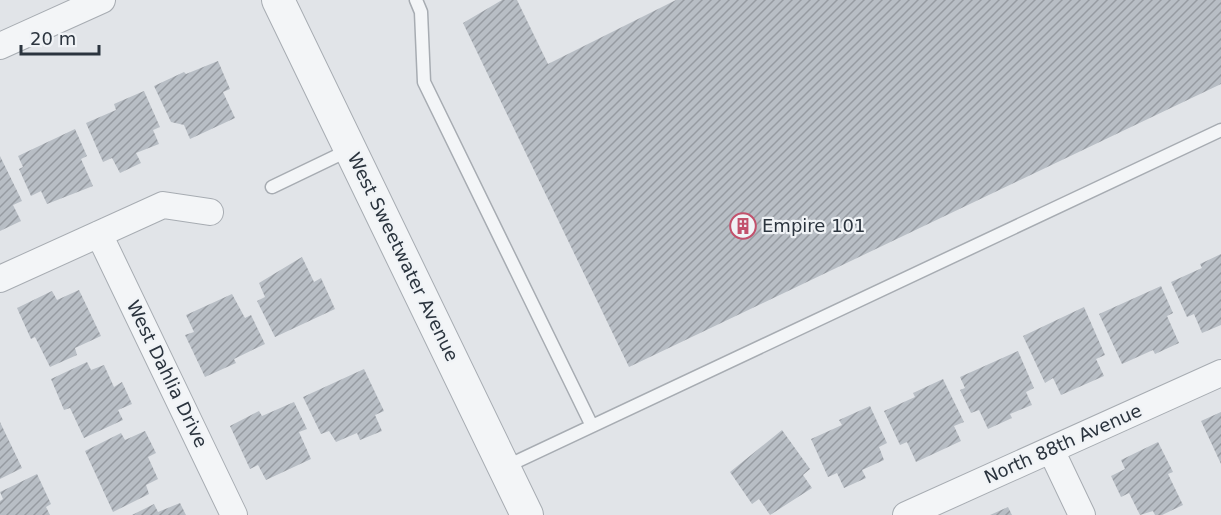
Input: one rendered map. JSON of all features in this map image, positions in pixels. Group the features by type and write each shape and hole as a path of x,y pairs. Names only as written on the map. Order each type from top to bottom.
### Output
{"street":[{"path":"0,46 102,0"},
{"name":"West Sweetwater Avenue","path":"278,0 527,515"},
{"path":"0,279 163,205 210,212"},
{"name":"West Dahlia Drive","path":"99,234 234,515"},
{"name":"North 88th Avenue","path":"906,515 1221,373"},
{"path":"1051,450 1082,515"}],"lane":[{"path":"416,0 421,12 424,82 592,426"},
{"path":"504,467 1221,130"},
{"path":"273,187 350,150"}],"building":[{"name":"Empire 101","path":"502,0 517,0 548,64 676,0 1221,0 1221,84 629,367 463,23"},
{"path":"218,61 230,89 223,92 235,118 190,139 184,125 171,122 154,86 184,72 186,74"},
{"path":"144,91 160,127 153,130 159,144 136,153 141,163 120,173 112,158 103,162 86,123 116,110 114,104"},
{"path":"75,129 87,156 81,159 93,186 47,204 41,191 31,196 19,169 23,167 18,156"},
{"path":"0,156 22,201 13,205 21,221 0,231"},
{"path":"1221,254 1221,325 1202,333 1194,314 1187,317 1171,282 1202,268 1200,264"},
{"path":"302,257 314,282 321,278 335,309 275,337 257,301 265,297 259,283"},
{"path":"1161,286 1173,313 1167,316 1179,343 1155,354 1153,350 1122,364 1099,314"},
{"path":"79,290 101,336 75,348 77,355 50,367 35,337 31,339 17,308 52,291 57,300"},
{"path":"232,294 245,318 251,315 265,344 234,359 236,363 205,377 185,335 194,332 186,315"},
{"path":"1084,307 1105,355 1096,359 1104,376 1061,395 1053,378 1045,383 1023,336"},
{"path":"1018,351 1034,388 1026,392 1032,405 1010,414 1012,418 988,429 979,410 971,413 960,390 965,388 960,377"},
{"path":"87,362 91,370 104,365 114,387 122,382 132,404 118,410 123,420 84,438 70,408 64,410 51,379"},
{"path":"364,369 384,411 375,415 382,431 360,440 357,433 336,442 329,431 321,434 303,397"},
{"path":"943,379 964,422 954,426 961,441 916,462 907,442 900,445 884,411 915,397 913,393"},
{"path":"294,402 307,429 299,432 311,459 266,480 258,465 250,469 230,426 259,411 262,416"},
{"path":"870,406 887,443 879,447 884,460 862,470 866,478 844,488 837,473 828,477 811,439 842,425 839,420"},
{"path":"1221,412 1221,464 1201,421"},
{"path":"0,422 22,468 0,479"},
{"path":"782,430 810,469 803,475 812,488 770,515 759,499 752,504 730,472"},
{"path":"145,431 156,453 148,457 158,479 146,485 149,494 113,512 85,451 121,433 125,440"},
{"path":"1158,442 1173,472 1168,474 1183,505 1162,515 1155,515 1153,511 1140,515 1129,493 1121,497 1111,476 1125,469 1121,460"},
{"path":"37,474 51,504 46,507 50,515 0,515 0,501 3,499 0,492"},
{"path":"180,503 186,515 132,515 154,504 158,512"},
{"path":"1008,507 1012,515 990,515"}],"place":[{"name":"Empire 101","path":"743,226"}]}
